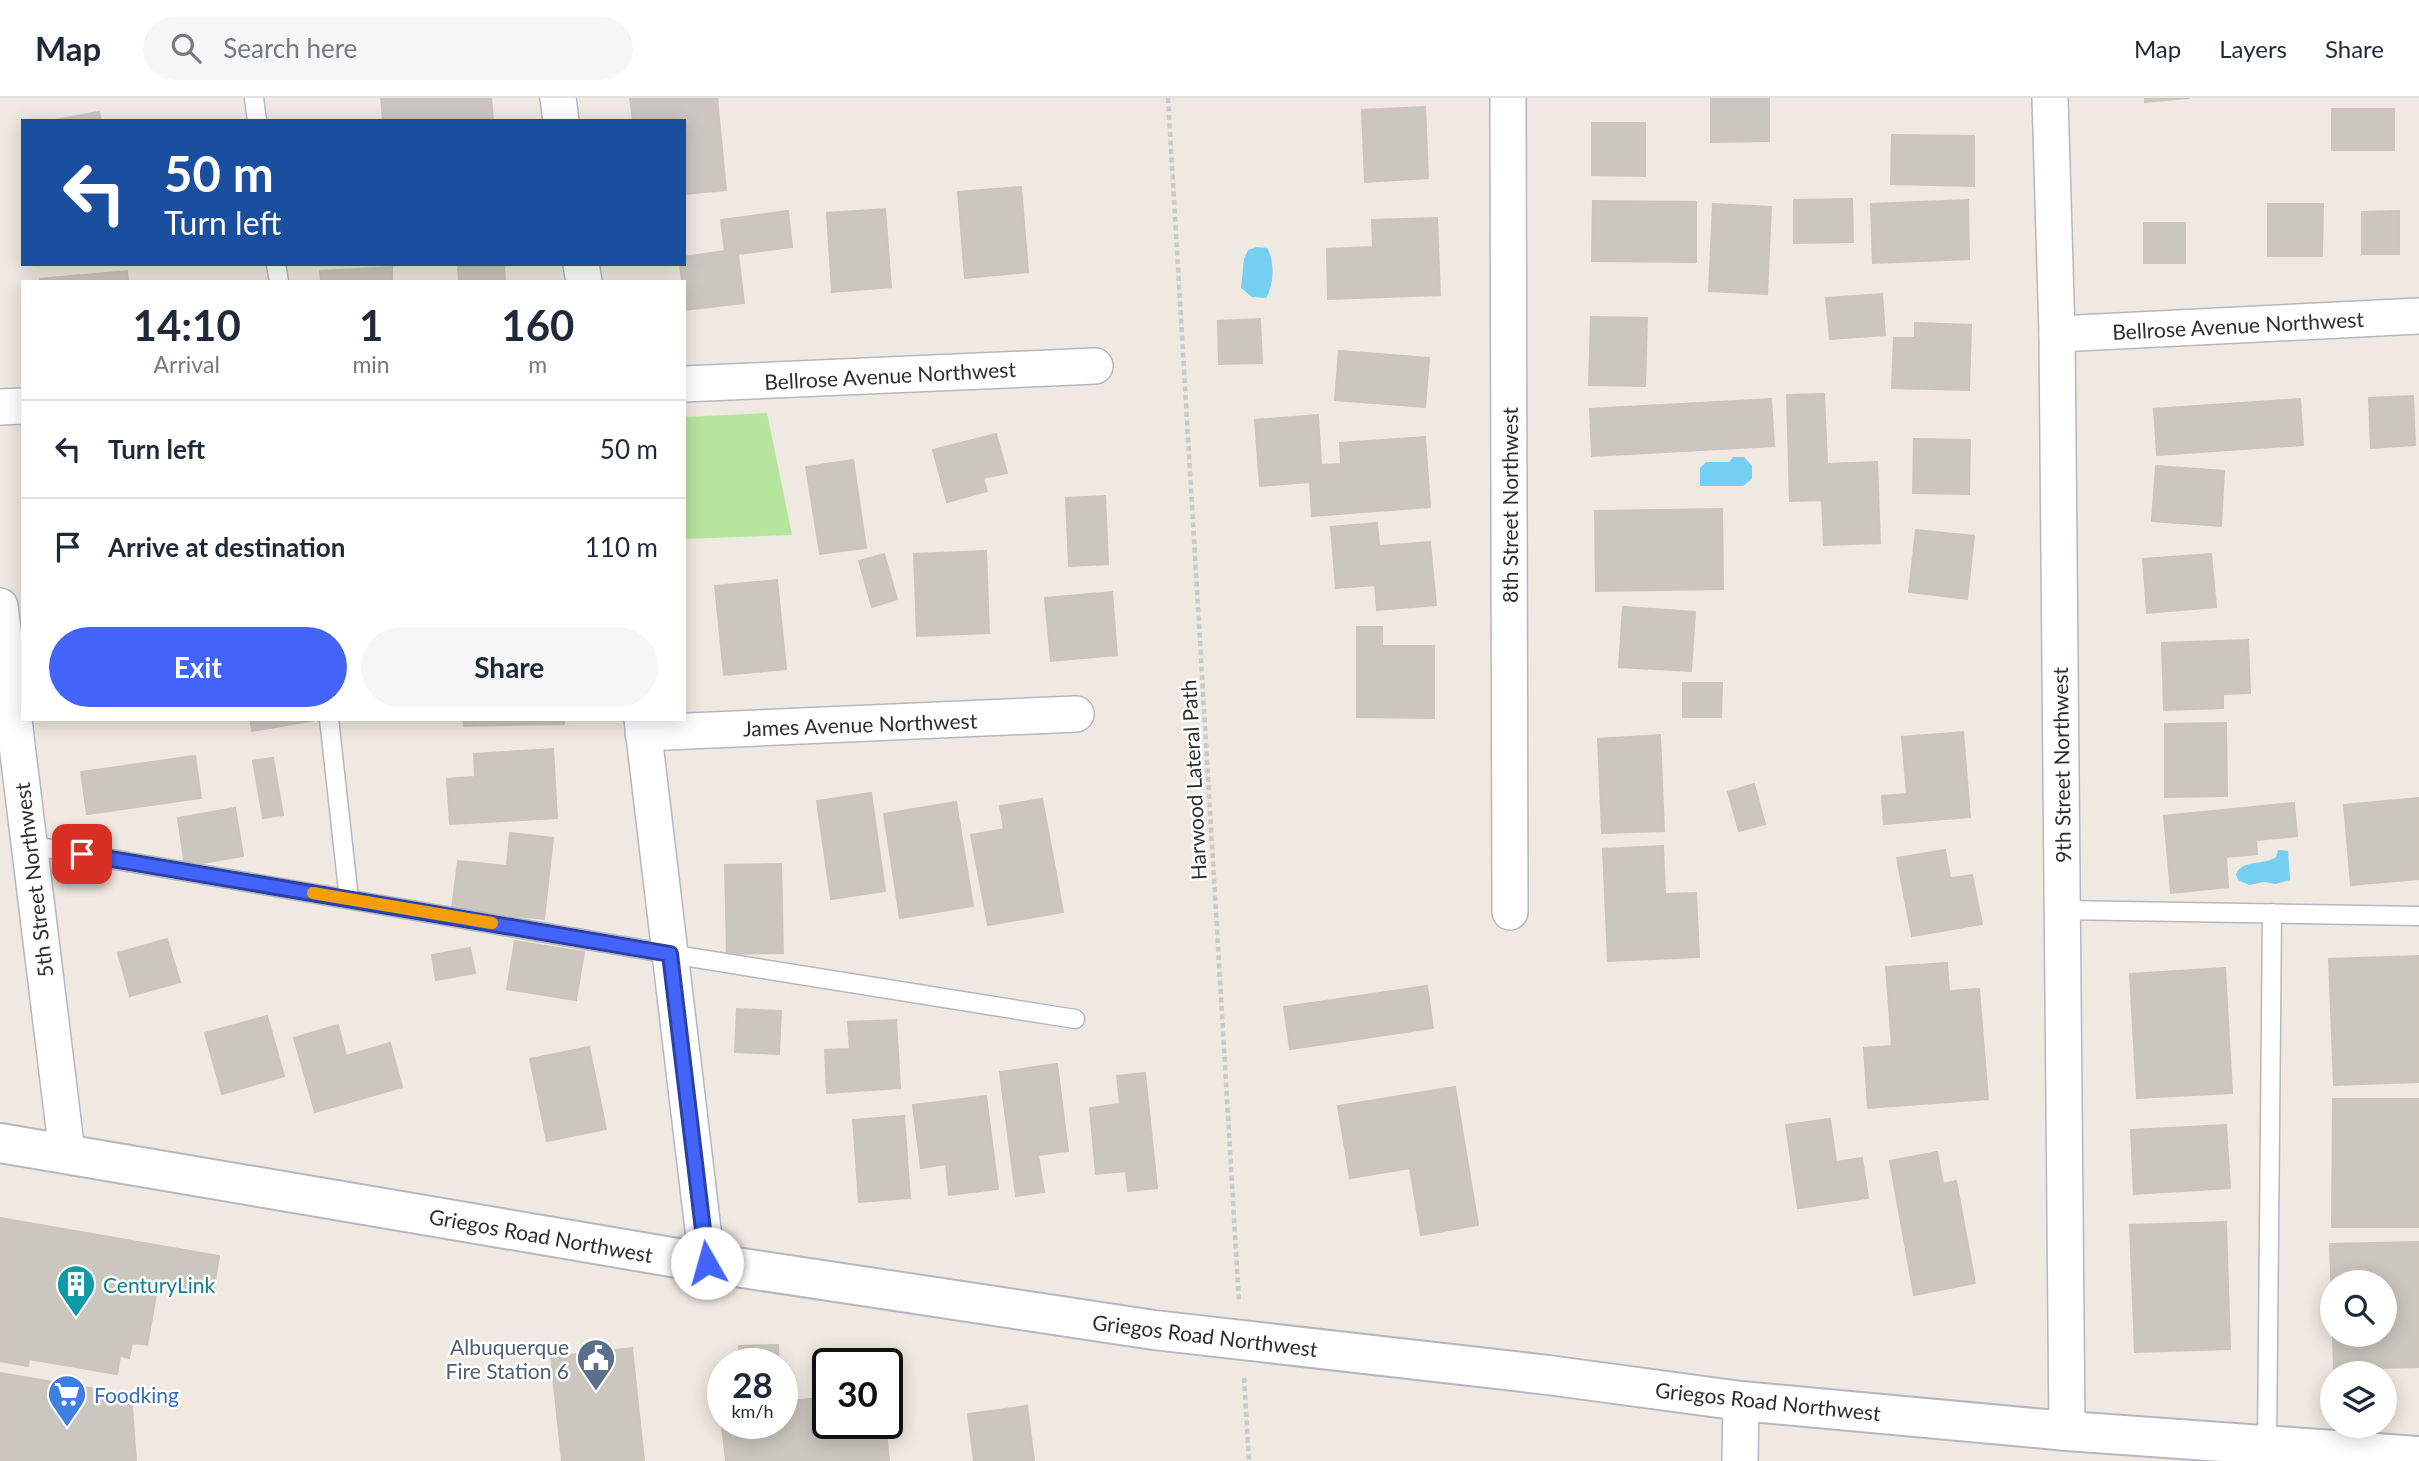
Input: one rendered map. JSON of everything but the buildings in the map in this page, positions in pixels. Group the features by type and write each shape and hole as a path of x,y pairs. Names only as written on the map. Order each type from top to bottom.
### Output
{"main road":[{"name":"Griegos Road Northwest","path":"0,1143 707,1263 1154,1330 1548,1375 1741,1401 2067,1431 2419,1456"}],"street":[{"path":"558,98 561,119"},
{"name":"8th Street Northwest","path":"1508,98 1510,912"},
{"name":"9th Street Northwest","path":"2050,98 2057,334 2067,1431"},
{"name":"Bellrose Avenue Northwest","path":"2057,334 2419,316"},
{"name":"Bellrose Avenue Northwest","path":"686,384 1095,366"},
{"path":"0,407 21,406"},
{"name":"5th Street Northwest","path":"0,606 66,1153"},
{"name":"James Avenue Northwest","path":"642,726 1076,714"},
{"path":"642,726 707,1263"},
{"path":"1740,1461 1741,1401"}],"lane":[{"path":"254,98 257,119"},
{"path":"330,721 349,899"},
{"path":"28,845 670,954 1075,1019"},
{"path":"2063,910 2419,916"},
{"path":"2267,1446 2273,913"}],"path":[{"name":"Harwood Lateral Path","path":"1168,98 1249,1461"}],"green space":[{"path":"767,413 792,535 686,539 686,417"}],"water":[{"path":"1267,248 1270,253 1272,280 1266,298 1252,297 1241,288 1244,259 1248,250"},
{"path":"1733,457 1744,457 1752,466 1752,479 1743,486 1700,486 1700,468 1706,462 1729,462"},
{"path":"2278,850 2288,851 2290,880 2276,884 2264,882 2249,885 2238,880 2236,874 2243,866 2271,860 2276,857"}],"slow traffic":[{"path":"313,893 492,923"}],"place":[{"name":"CenturyLink","path":"76,1318"},
{"name":"Albuquerque Fire Station 6","path":"596,1392"},
{"name":"Foodking","path":"67,1428"}],"route":[{"path":"82,854 670,954 707,1263"}]}
